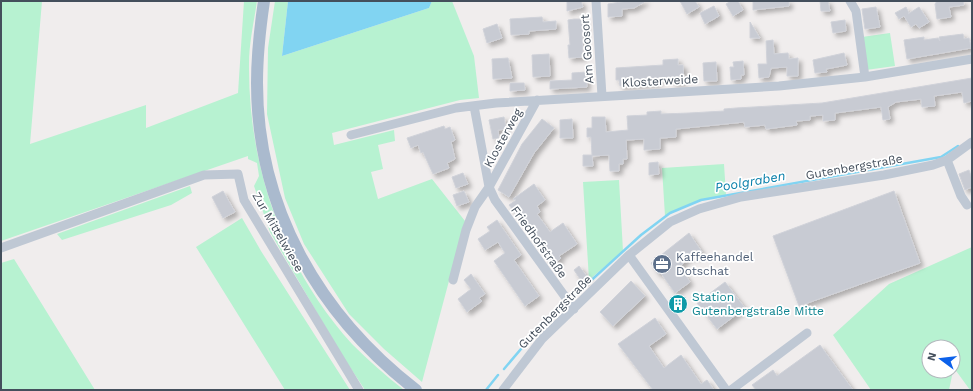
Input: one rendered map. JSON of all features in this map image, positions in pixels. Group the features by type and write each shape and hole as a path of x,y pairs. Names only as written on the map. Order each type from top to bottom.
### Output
{"main road":[{"path":"264,1 258,64 258,106 262,142 269,177 285,223 311,276 337,314 369,350 416,390"}],"street":[{"name":"Am Goosort","path":"596,1 602,96"},
{"path":"850,1 856,11 865,77"},
{"name":"Klosterweide","path":"351,135 456,108 537,100 779,86 865,77 972,59"},
{"name":"Klosterweg","path":"489,187 537,100"},
{"name":"Friedhofstraße","path":"474,106 489,187 501,210 574,309"},
{"name":"Gutenbergstraße","path":"503,390 542,339 629,256 670,222 699,209 721,202 884,175 946,160 972,142"},
{"path":"946,160 961,196 967,205"},
{"name":"Zur Mittelwiese","path":"1,248 204,175 238,174 244,200 358,390"},
{"path":"453,280 466,230 475,207 489,187"},
{"path":"629,256 726,390"},
{"path":"731,390 807,334"}],"green space":[{"path":"1,1 42,1 30,144 146,105 146,128 238,93 244,1 257,1 249,56 250,102 255,140 263,177 274,214 289,249 307,283 328,314 352,344 377,368 404,390 365,390 340,352 270,232 254,186 259,176 257,163 248,159 248,156 1,241"},
{"path":"275,1 288,1 282,56 429,8 432,1 452,1 474,56 479,98 460,100 332,133 334,145 394,130 395,141 378,145 383,169 371,172 378,199 432,179 465,221 422,382 384,349 349,314 304,244 285,198 267,114 268,48"},
{"path":"890,33 895,66 866,70 862,37"},
{"path":"724,164 726,195 701,200 665,216 662,168"},
{"path":"619,180 623,251 589,280 583,182"},
{"path":"190,186 192,193 171,205 62,240 57,234"},
{"path":"242,218 261,251 350,390 285,390 196,247"},
{"path":"972,247 972,390 970,390 961,378 961,339 921,339 921,379 951,379 949,390 871,390 833,335 889,284"},
{"path":"14,259 95,390 1,390 1,263"}],"water":[{"path":"288,1 432,1 429,8 282,56"}],"building":[{"path":"567,1 581,1 583,7 567,11"},
{"path":"628,1 646,1 634,8 622,9 622,16 608,17 608,4"},
{"path":"680,1 695,1 699,7 687,14"},
{"path":"731,1 738,1 743,10 733,16 726,4"},
{"path":"753,1 789,1 789,6 753,10"},
{"path":"820,1 828,1 830,11 821,11"},
{"path":"937,1 963,1 964,5 949,7 951,17 937,19 935,4"},
{"path":"714,6 719,16 705,24 700,13"},
{"path":"876,7 880,27 865,29 862,9"},
{"path":"906,7 909,13 908,14 919,7 929,22 919,28 916,24 911,27 904,16 899,19 895,13"},
{"path":"542,17 543,22 556,21 556,29 529,31 529,34 511,35 510,19"},
{"path":"584,19 585,31 582,31 583,57 569,58 568,45 570,45 568,20"},
{"path":"845,20 846,31 833,33 831,22"},
{"path":"750,22 760,38 750,38"},
{"path":"497,24 502,38 487,43 483,29"},
{"path":"963,34 964,39 969,38 971,48 907,59 904,40 924,37 924,40 938,38 940,41 939,37"},
{"path":"773,40 774,54 788,53 789,59 798,58 798,76 787,76 787,67 771,68 769,77 759,78 758,64 767,64 766,41"},
{"path":"844,53 847,65 826,69 827,72 815,73 813,60"},
{"path":"549,54 550,76 533,77 532,55"},
{"path":"508,58 512,78 493,79 492,59"},
{"path":"678,59 678,65 683,65 684,82 673,83 672,77 658,78 658,83 620,86 619,80 616,80 616,68 663,65 663,60"},
{"path":"743,61 744,75 741,75 741,79 731,80 730,67 734,67 733,62"},
{"path":"716,62 717,81 704,81 703,63"},
{"path":"586,72 587,87 550,89 550,81 572,80 572,73"},
{"path":"972,78 972,101 964,103 962,92 934,96 935,106 922,107 921,99 896,102 888,107 890,119 883,120 881,107 835,113 835,120 823,121 823,115 810,116 810,120 796,121 797,125 766,129 765,125 745,127 744,122 676,129 676,137 660,138 660,149 644,150 644,139 626,140 627,159 623,159 623,164 619,164 619,171 610,171 609,155 592,156 593,166 583,166 583,155 592,155 591,137 587,137 587,128 592,128 592,117 605,117 606,132 628,130 627,116 647,115 647,112 661,111 661,114 689,113 724,111 724,109 736,108 822,103"},
{"path":"510,83 524,83 525,90 510,91"},
{"path":"504,117 506,129 498,130 499,138 493,139 489,120"},
{"path":"542,119 554,128 534,153 509,197 498,190 522,144"},
{"path":"572,119 573,138 560,138 560,120"},
{"path":"444,126 445,129 450,127 455,140 451,142 455,159 447,163 449,168 433,174 423,152 421,153 418,145 411,148 407,138"},
{"path":"658,162 659,174 649,175 649,163"},
{"path":"969,170 972,179 972,187 965,190 959,174"},
{"path":"463,173 468,184 456,188 452,177"},
{"path":"534,184 545,200 537,206 540,212 537,214 550,232 563,223 577,244 559,256 561,258 552,265 543,252 545,251 532,232 519,214 517,215 509,205 516,200 513,199"},
{"path":"223,191 235,212 223,218 212,197"},
{"path":"464,191 469,202 457,206 453,195"},
{"path":"894,191 920,263 799,306 773,236"},
{"path":"497,220 521,255 514,260 539,296 525,306 494,261 505,253 498,242 485,250 478,239 490,231 487,227"},
{"path":"689,233 702,252 696,256 688,257 680,267 690,282 675,293 660,272 658,274 651,263"},
{"path":"579,266 588,278 582,282 574,270"},
{"path":"471,274 485,294 479,298 482,301 467,312 458,299 471,289 464,280"},
{"path":"631,281 645,296 613,326 600,312"},
{"path":"725,282 745,308 717,329 697,303"},
{"path":"655,318 666,334 649,346 664,368 681,355 701,384 707,380 714,390 653,390 618,344"},
{"path":"820,345 853,390 756,390 752,385 773,370 777,376"}],"waterway":[{"name":"Poolgraben","path":"574,296 641,235 670,213 701,200 941,157 958,146"},
{"name":"Poolgraben","path":"504,369 538,329 564,305"},
{"name":"Poolgraben","path":"486,390 498,375"}],"place":[{"name":"Kaffeehandel Dotschat","path":"662,264"},
{"name":"Station Gutenbergstraße Mitte","path":"678,304"}]}
